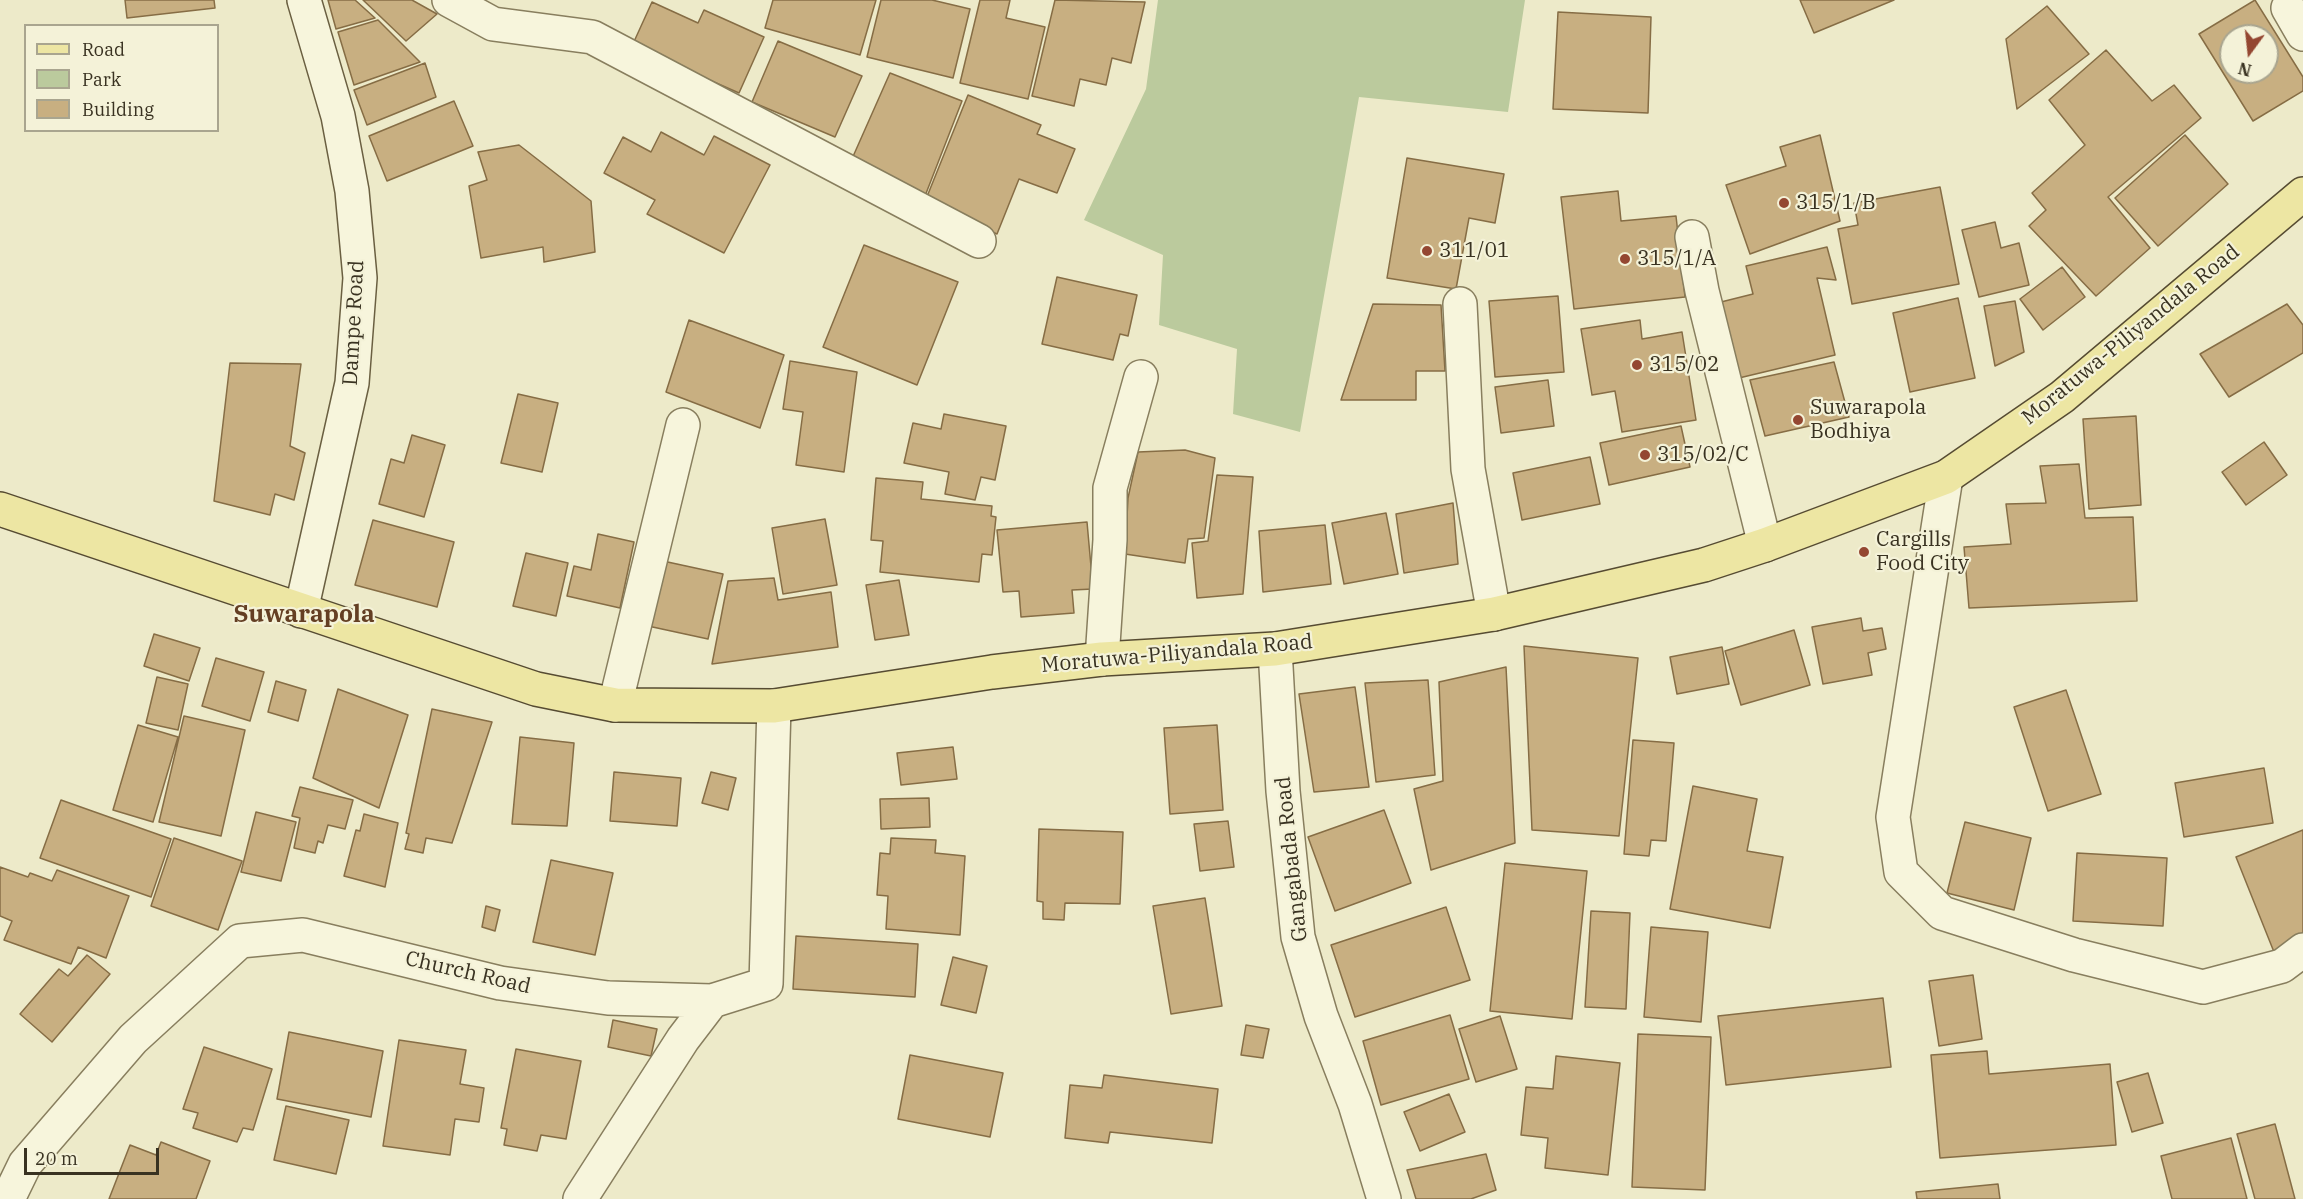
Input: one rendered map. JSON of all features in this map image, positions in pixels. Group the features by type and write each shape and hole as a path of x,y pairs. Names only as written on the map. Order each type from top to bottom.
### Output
{"main road":[{"name":"Moratuwa-Piliyandala Road","path":"0,508 536,689 615,705 774,705 992,672 1101,659 1275,649 1494,614 1704,565 1765,545 1946,477 2062,397 2303,195"}],"street":[{"name":"Dampe Road","path":"301,610 352,383 360,278 352,191 338,116 304,0"},
{"path":"449,0 493,24 592,37 978,241"},
{"path":"1692,237 1702,291 1765,545"},
{"path":"1460,304 1468,469 1494,614"},
{"path":"1101,659 1110,540 1110,488 1141,377"},
{"path":"615,705 683,425"},
{"path":"1946,477 1893,817 1901,872 1942,913 2074,955 2203,987 2282,966 2303,950"},
{"name":"Gangabada Road","path":"1275,649 1283,791 1298,937 1320,1016 1355,1104 1384,1199"},
{"name":"Church Road","path":"8,1199 25,1164 133,1039 240,941 303,935 500,983 608,998 712,1001 766,984 774,705"},
{"path":"579,1199 683,1039 712,1001"}],"green space":[{"path":"1158,0 1525,0 1508,112 1359,97 1300,432 1233,414 1237,349 1159,325 1163,255 1084,220 1146,89"}],"building":[{"path":"125,0 214,0 215,8 127,18"},
{"path":"328,0 355,0 375,18 336,29"},
{"path":"363,0 412,0 437,14 406,41"},
{"path":"773,0 876,0 860,55 765,28"},
{"path":"881,0 932,0 970,9 953,78 867,57"},
{"path":"980,0 1010,0 1006,18 1045,27 1028,99 960,83"},
{"path":"1055,0 1145,2 1131,63 1112,58 1106,85 1080,79 1074,106 1032,96"},
{"path":"1800,0 1894,0 1814,33"},
{"path":"2255,0 2270,24 2219,24 2219,66 2199,34"},
{"path":"652,2 698,23 704,10 764,37 739,93 632,46"},
{"path":"2047,6 2089,54 2017,109 2006,39"},
{"path":"1558,12 1651,17 1648,113 1553,109"},
{"path":"378,20 420,62 354,85 338,32"},
{"path":"2279,38 2303,77 2303,91 2253,121 2230,84 2279,84"},
{"path":"778,41 862,76 835,137 752,102"},
{"path":"2106,50 2152,101 2174,85 2201,118 2108,197 2150,248 2096,296 2029,226 2046,210 2032,193 2085,145 2049,100"},
{"path":"425,63 436,97 367,125 354,90"},
{"path":"890,73 962,101 925,196 851,161"},
{"path":"968,95 1041,125 1037,134 1075,149 1057,193 1019,179 997,234 924,204"},
{"path":"454,101 473,146 387,181 369,136"},
{"path":"661,132 704,155 714,136 770,165 724,253 647,214 655,200 604,173 623,137 651,152"},
{"name":"315/1/B","path":"1820,135 1840,221 1750,254 1726,185 1786,166 1780,147"},
{"path":"2185,135 2228,184 2158,246 2115,198"},
{"path":"519,145 591,201 595,252 544,262 543,247 481,258 469,186 487,180 478,152"},
{"name":"311/01","path":"1407,158 1504,174 1495,223 1469,218 1456,289 1387,278"},
{"path":"1940,187 1959,284 1852,304 1838,229 1858,225 1854,203"},
{"name":"315/1/A","path":"1618,191 1621,221 1676,216 1685,297 1574,309 1561,197"},
{"path":"1995,222 2001,248 2019,243 2029,285 1979,297 1962,230"},
{"path":"864,245 958,282 917,385 823,347"},
{"path":"1827,247 1836,280 1817,278 1835,355 1739,378 1721,302 1753,294 1746,266"},
{"path":"2062,267 2085,297 2043,330 2020,299"},
{"path":"1057,277 1137,295 1128,336 1120,334 1113,360 1042,344"},
{"path":"1558,296 1564,372 1495,377 1489,301"},
{"path":"1958,298 1975,378 1910,392 1893,313"},
{"path":"2015,301 2024,352 1995,366 1984,306"},
{"path":"1373,304 1441,305 1445,371 1416,371 1416,400 1341,400"},
{"path":"2287,304 2303,325 2303,353 2229,397 2200,354"},
{"path":"689,320 784,355 760,428 666,392"},
{"name":"315/02","path":"1640,320 1642,339 1682,332 1696,420 1622,432 1615,391 1592,395 1581,329"},
{"path":"790,361 857,372 844,472 796,465 803,412 783,409"},
{"path":"1834,362 1849,417 1765,436 1750,380"},
{"path":"230,363 301,364 290,446 305,453 294,500 275,494 270,515 214,501"},
{"path":"1548,380 1554,426 1501,433 1495,387"},
{"path":"518,394 558,403 542,472 501,463"},
{"path":"944,414 1006,426 995,480 981,477 975,500 945,494 949,472 904,463 913,423 941,429"},
{"path":"2136,416 2141,505 2089,509 2083,419"},
{"name":"315/02/C","path":"1681,426 1690,467 1609,485 1600,443"},
{"path":"412,435 445,445 424,517 379,504 391,459 404,463"},
{"path":"2264,442 2287,475 2246,505 2222,472"},
{"path":"1185,450 1215,458 1204,538 1188,539 1185,563 1125,554 1128,498 1138,452"},
{"path":"1590,457 1600,504 1522,520 1513,473"},
{"path":"2079,464 2085,518 2133,517 2137,601 1969,608 1964,547 2011,544 2006,504 2046,503 2040,466"},
{"path":"1217,475 1253,477 1243,594 1197,598 1192,543 1208,541"},
{"path":"876,478 923,482 921,499 992,506 991,516 996,517 992,555 982,554 979,582 880,572 883,541 871,540"},
{"path":"1453,503 1458,564 1404,573 1396,514"},
{"path":"1386,513 1398,574 1344,584 1332,523"},
{"path":"825,519 837,585 783,594 772,528"},
{"path":"373,520 454,542 437,607 355,585"},
{"path":"1087,522 1093,589 1072,590 1074,613 1021,617 1019,591 1003,592 997,530"},
{"path":"1325,525 1331,584 1263,592 1259,531"},
{"path":"598,534 634,542 620,608 567,596 574,566 591,570"},
{"path":"526,553 568,563 556,616 513,606"},
{"path":"663,561 723,574 708,639 648,626"},
{"path":"774,578 778,600 831,592 838,647 712,664 728,581"},
{"path":"899,580 909,635 875,640 866,585"},
{"path":"1861,618 1863,631 1882,628 1886,649 1868,653 1872,675 1823,684 1812,627"},
{"path":"1794,630 1810,685 1741,705 1725,651"},
{"path":"154,634 200,648 189,681 144,666"},
{"path":"1524,646 1638,658 1619,836 1532,830"},
{"path":"1722,647 1729,684 1677,694 1670,657"},
{"path":"216,658 264,672 250,721 202,706"},
{"path":"1506,667 1515,843 1431,870 1414,789 1443,781 1439,682"},
{"path":"157,677 188,684 178,730 146,723"},
{"path":"1428,680 1435,775 1376,782 1365,683"},
{"path":"276,681 306,690 298,721 268,712"},
{"path":"1355,687 1369,787 1314,792 1299,694"},
{"path":"338,689 408,715 379,808 313,778"},
{"path":"2066,690 2101,794 2048,811 2014,707"},
{"path":"432,709 492,722 452,843 426,838 423,853 405,849 409,834 406,833"},
{"path":"184,716 245,730 221,836 159,822"},
{"path":"138,725 178,737 153,822 113,810"},
{"path":"1217,725 1223,810 1170,814 1164,728"},
{"path":"520,737 574,743 567,826 512,824"},
{"path":"1633,740 1674,743 1666,841 1651,840 1649,856 1624,854"},
{"path":"953,747 957,779 901,785 897,753"},
{"path":"2264,768 2273,823 2184,837 2175,783"},
{"path":"614,772 681,778 677,826 610,821"},
{"path":"711,772 736,778 728,810 702,803"},
{"path":"1693,786 1757,799 1747,851 1783,857 1770,928 1670,909"},
{"path":"300,787 353,800 345,829 328,825 323,843 318,841 315,853 294,848 300,818 292,816"},
{"path":"929,798 930,827 881,829 880,799"},
{"path":"61,800 171,839 151,897 40,858"},
{"path":"1384,810 1411,883 1335,911 1308,837"},
{"path":"256,812 296,822 281,881 241,872"},
{"path":"364,814 398,823 385,887 344,876 356,830 360,831"},
{"path":"1228,821 1234,867 1200,871 1194,824"},
{"path":"1965,822 2031,838 2014,910 1947,893"},
{"path":"1039,829 1123,832 1120,904 1065,903 1064,920 1043,919 1043,902 1037,901"},
{"path":"2303,830 2303,940 2274,952 2236,857"},
{"path":"174,838 242,861 218,930 151,906"},
{"path":"891,838 936,840 935,853 965,856 960,935 886,929 888,896 877,895 880,853 890,854"},
{"path":"2077,853 2167,858 2163,926 2073,921"},
{"path":"551,860 613,873 595,955 533,942"},
{"path":"1505,863 1587,871 1572,1019 1490,1011"},
{"path":"0,867 28,877 30,873 52,881 57,870 129,896 106,958 78,947 71,964 4,940 12,921 0,916"},
{"path":"1205,898 1222,1006 1171,1014 1153,906"},
{"path":"486,906 500,910 495,931 482,927"},
{"path":"1446,907 1470,980 1355,1017 1331,945"},
{"path":"1591,911 1630,913 1626,1009 1585,1007"},
{"path":"1651,927 1708,932 1701,1022 1644,1017"},
{"path":"796,936 918,944 915,997 793,989"},
{"path":"87,955 110,974 52,1042 20,1014 59,969 68,976"},
{"path":"953,957 987,966 976,1013 941,1005"},
{"path":"1973,975 1982,1039 1939,1046 1929,981"},
{"path":"1883,998 1891,1067 1726,1085 1718,1016"},
{"path":"1450,1015 1469,1079 1381,1105 1363,1041"},
{"path":"1500,1016 1517,1069 1476,1082 1459,1029"},
{"path":"613,1020 657,1029 651,1056 608,1047"},
{"path":"1246,1025 1269,1029 1263,1058 1241,1055"},
{"path":"289,1032 383,1051 371,1117 277,1099"},
{"path":"1638,1034 1711,1037 1705,1190 1632,1187"},
{"path":"399,1040 466,1050 460,1084 484,1088 479,1122 455,1119 450,1155 383,1146"},
{"path":"204,1047 272,1069 253,1130 243,1128 237,1142 193,1128 198,1113 183,1109"},
{"path":"516,1049 581,1061 566,1139 541,1135 537,1151 504,1145 507,1129 501,1128"},
{"path":"1987,1051 1989,1074 2110,1064 2116,1145 1940,1158 1931,1055"},
{"path":"910,1055 1003,1073 990,1137 898,1119"},
{"path":"1556,1056 1620,1063 1608,1175 1545,1168 1548,1138 1521,1135 1526,1087 1553,1089"},
{"path":"2148,1073 2163,1123 2132,1132 2117,1082"},
{"path":"1104,1075 1218,1089 1212,1143 1110,1132 1108,1143 1065,1138 1070,1085 1102,1088"},
{"path":"1449,1094 1465,1132 1420,1151 1404,1112"},
{"path":"286,1106 349,1120 336,1174 274,1160"},
{"path":"2275,1124 2295,1199 2255,1199 2237,1134"},
{"path":"2231,1138 2247,1199 2172,1199 2161,1156"},
{"path":"161,1142 210,1161 196,1199 109,1199 130,1145 156,1155"},
{"path":"1486,1154 1496,1190 1471,1199 1416,1199 1407,1170"},
{"path":"1998,1184 2000,1199 1917,1199 1916,1192"}],"place":[{"name":"315/1/B","path":"1784,203"},
{"name":"311/01","path":"1427,251"},
{"name":"315/1/A","path":"1625,259"},
{"name":"315/02","path":"1637,365"},
{"name":"Suwarapola Bodhiya","path":"1798,420"},
{"name":"315/02/C","path":"1645,455"},
{"name":"Cargills Food City","path":"1864,552"}],"district":[{"name":"Suwarapola","path":"304,615"}]}
